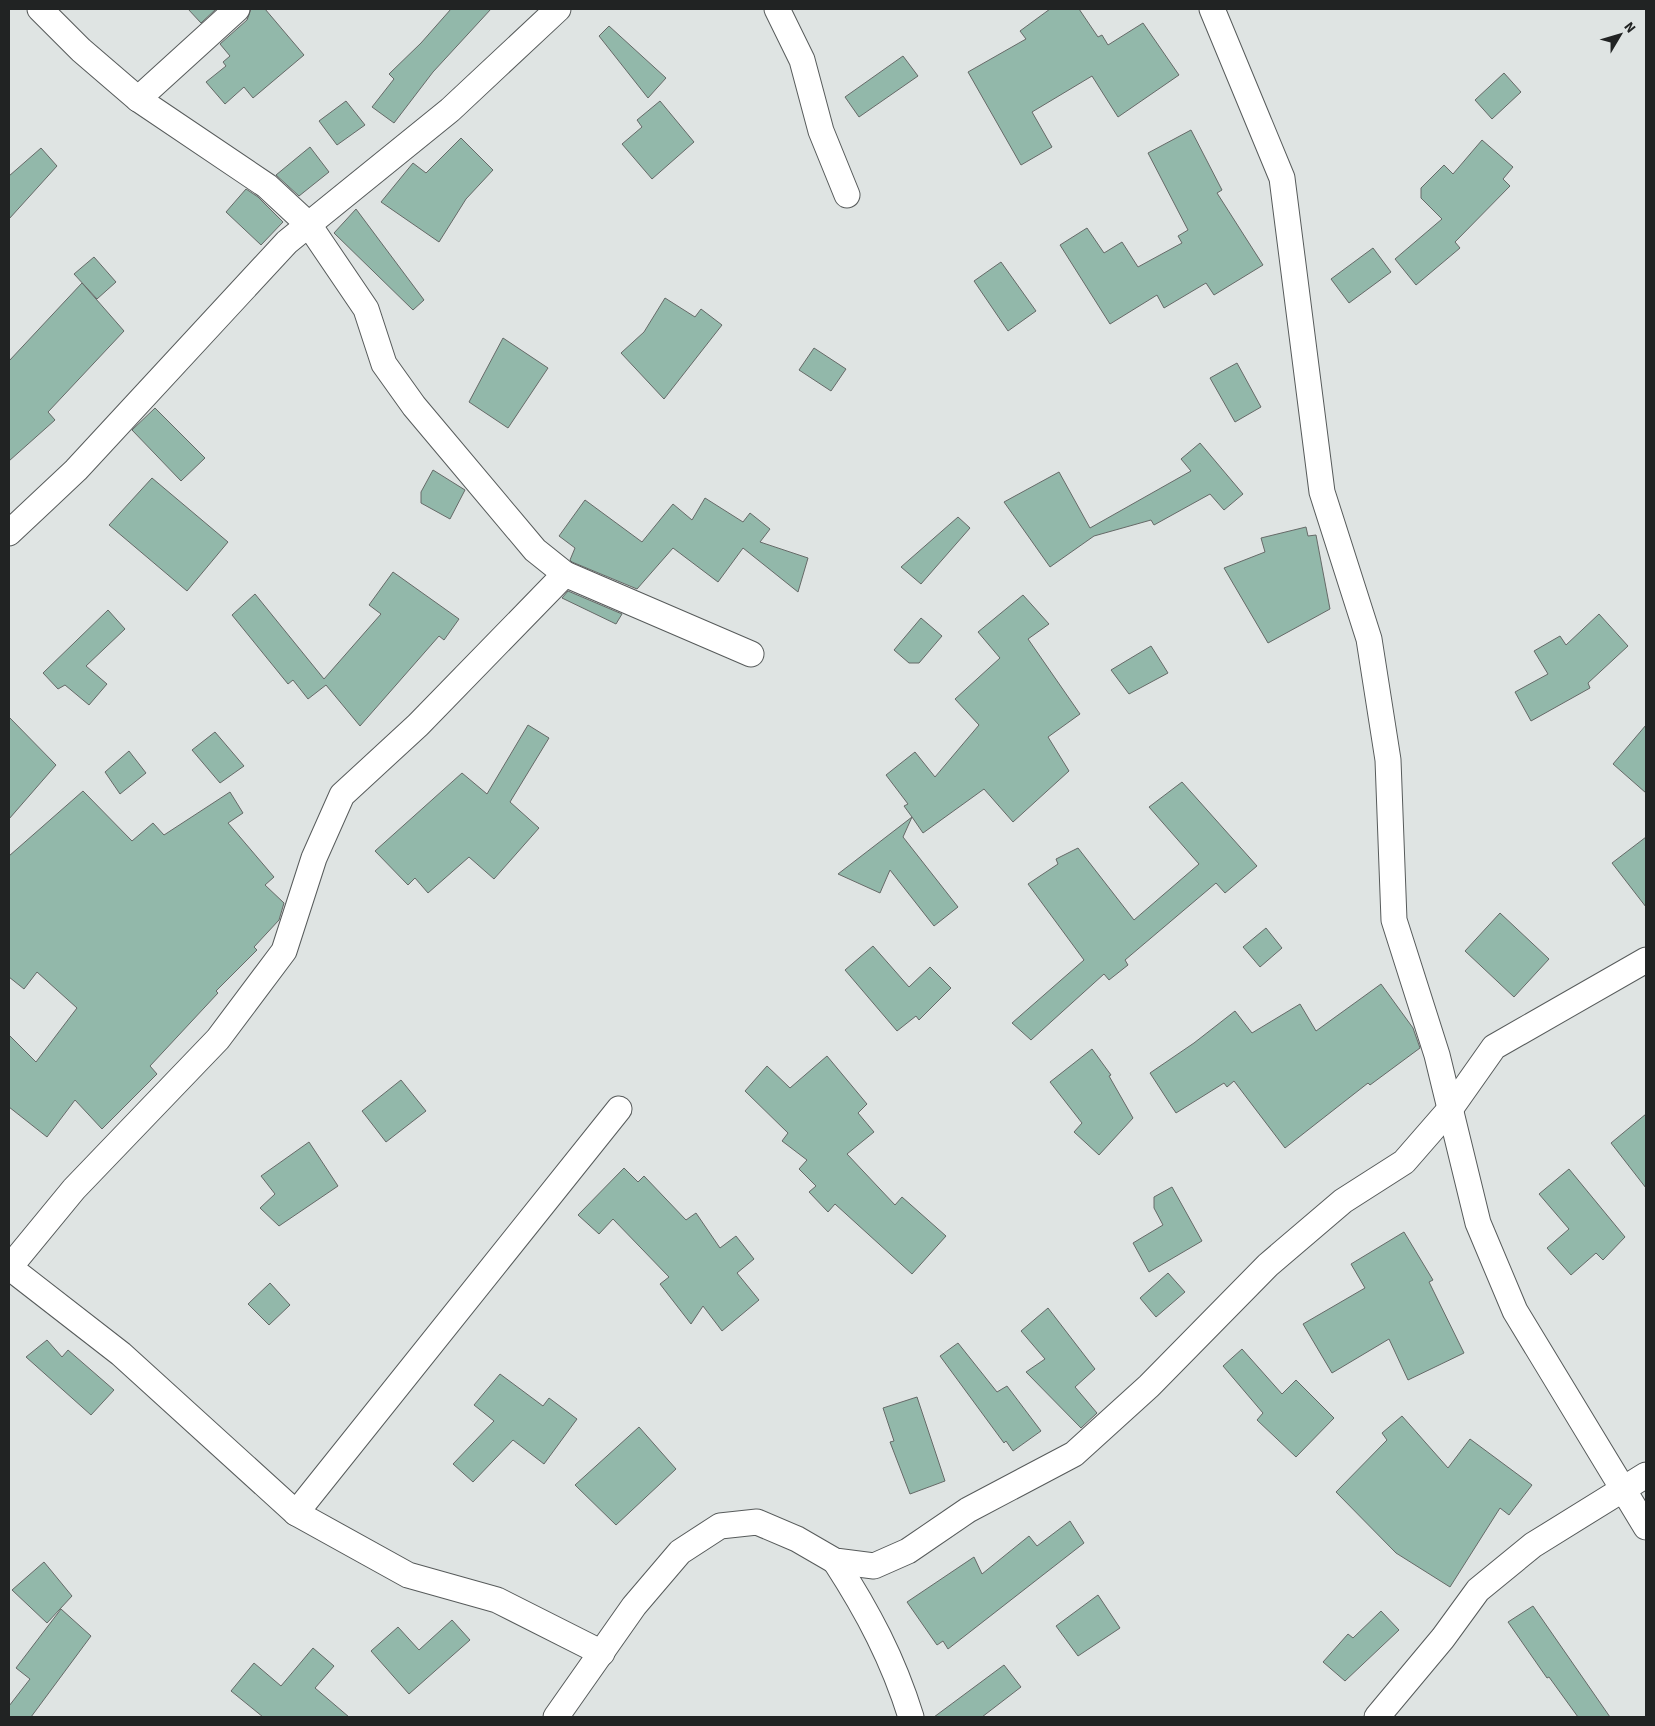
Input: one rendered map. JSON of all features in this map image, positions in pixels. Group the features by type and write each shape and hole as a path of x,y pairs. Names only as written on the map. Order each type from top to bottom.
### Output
{"street":[{"path":"40,9 81,50 138,99 267,186 309,225 366,309 384,364 414,406 535,550 565,574 751,654"},
{"path":"138,99 237,9"},
{"path":"9,533 76,470 288,242 450,110 558,9"},
{"path":"777,9 802,60 821,131 847,195"},
{"path":"1212,9 1282,178 1322,492 1369,639 1374,667 1388,760 1394,920 1437,1055 1478,1223 1515,1311 1646,1527"},
{"path":"565,574 418,725 342,795 314,858 284,951 218,1039 74,1189 9,1267 121,1354 296,1513 408,1575 497,1600 602,1653"},
{"path":"556,1717 634,1606 680,1552 720,1526 757,1522 797,1539 835,1560 874,1566 908,1551 968,1510 1074,1454 1149,1386 1268,1265 1343,1201 1404,1162 1451,1108 1494,1047 1646,960"},
{"path":"296,1513 619,1109"},
{"path":"1378,1717 1443,1638 1478,1590 1532,1545 1646,1475"},
{"path":"835,1560 863,1605 888,1652 911,1717"}],"building":[{"path":"188,9 216,9 201,23"},
{"path":"251,9 265,9 304,55 253,98 244,87 225,104 206,82 226,66 223,62 230,56 220,44 247,20"},
{"path":"451,9 491,9 433,72 394,123 372,107 394,79 389,74 421,43"},
{"path":"1050,9 1079,9 1098,37 1102,35 1108,45 1143,23 1179,75 1118,117 1092,76 1032,112 1052,147 1021,165 968,72 1026,39 1020,31"},
{"path":"609,26 666,78 648,98 599,36"},
{"path":"903,56 918,76 859,117 845,97"},
{"path":"1504,73 1521,92 1492,119 1475,100"},
{"path":"346,101 365,125 337,145 319,121"},
{"path":"660,101 694,142 652,179 622,144 642,127 637,120"},
{"path":"1191,130 1222,190 1217,193 1263,265 1214,295 1206,283 1164,308 1157,295 1110,324 1060,245 1087,228 1104,253 1122,242 1138,267 1182,243 1178,236 1188,230 1148,153"},
{"path":"461,138 493,170 466,199 439,242 381,202 413,163 426,173"},
{"path":"1482,140 1513,167 1503,179 1510,186 1455,242 1460,248 1416,285 1395,259 1442,219 1421,198 1421,188 1444,165 1453,174"},
{"path":"310,147 329,172 299,196 276,175"},
{"path":"41,148 57,166 9,219 9,176"},
{"path":"246,189 258,197 283,222 261,245 226,212"},
{"path":"356,209 424,300 413,310 334,233"},
{"path":"1373,248 1391,272 1349,303 1331,279"},
{"path":"94,257 116,282 97,299 74,274"},
{"path":"1001,262 1036,311 1008,331 974,281"},
{"path":"82,283 124,331 48,412 55,420 9,461 9,361"},
{"path":"665,298 695,317 701,309 722,325 664,399 621,353 644,332"},
{"path":"503,338 548,368 508,428 469,402"},
{"path":"814,348 846,369 831,391 799,370"},
{"path":"1237,363 1261,407 1235,422 1210,378"},
{"path":"155,408 205,458 181,481 132,430"},
{"path":"1200,443 1243,494 1224,510 1210,494 1154,525 1151,520 1094,536 1050,567 1004,502 1059,472 1090,528 1191,471 1181,459"},
{"path":"433,470 465,490 450,519 421,503 421,492"},
{"path":"152,478 228,542 187,591 109,525"},
{"path":"705,498 743,522 750,513 770,529 760,542 808,558 798,592 743,548 718,582 673,548 637,589 572,562 570,560 575,548 559,536 585,500 642,542 673,504 692,520"},
{"path":"958,517 970,528 921,584 901,567"},
{"path":"1306,527 1308,536 1316,535 1330,609 1268,643 1224,568 1265,552 1261,538"},
{"path":"393,572 459,619 444,640 439,636 360,726 326,685 308,699 293,680 288,684 232,615 255,594 324,679 381,614 369,605"},
{"path":"568,591 622,614 616,624 562,598"},
{"path":"1023,595 1049,624 1028,639 1080,714 1048,737 1069,771 1013,822 984,789 923,833 904,806 908,804 886,775 915,752 935,777 979,725 955,699 1000,658 978,632"},
{"path":"108,610 125,629 86,666 107,684 89,705 65,685 58,689 43,673"},
{"path":"1599,614 1628,646 1588,683 1590,688 1531,721 1515,692 1548,674 1534,651 1560,636 1566,645"},
{"path":"921,618 942,636 919,663 909,663 894,650"},
{"path":"1151,646 1168,673 1129,694 1111,670"},
{"path":"9,717 56,765 9,819"},
{"path":"528,725 549,738 510,802 539,828 494,879 469,857 428,893 415,878 408,885 375,851 462,773 487,794"},
{"path":"1646,725 1646,793 1613,764"},
{"path":"215,732 244,766 220,783 192,750"},
{"path":"129,751 146,773 120,794 105,772"},
{"path":"1182,782 1257,866 1225,893 1216,883 1125,960 1128,965 1109,980 1104,974 1031,1040 1012,1023 1084,960 1028,884 1058,864 1056,859 1078,848 1134,920 1199,864 1149,807"},
{"path":"83,791 132,841 153,823 164,835 230,792 243,813 228,823 274,877 265,885 284,903 279,920 254,947 257,950 216,991 218,993 150,1066 157,1074 102,1129 75,1100 47,1137 9,1107 9,1035 36,1062 77,1008 37,972 24,989 9,977 9,856"},
{"path":"912,817 903,837 958,907 934,926 890,870 880,893 838,874"},
{"path":"1646,837 1646,907 1612,863"},
{"path":"1500,913 1549,959 1514,997 1465,951"},
{"path":"1266,928 1282,948 1260,967 1243,947"},
{"path":"873,946 909,987 930,967 951,988 919,1020 916,1016 897,1031 845,970"},
{"path":"1381,984 1413,1028 1420,1048 1370,1085 1368,1083 1285,1148 1234,1081 1227,1087 1224,1083 1176,1113 1150,1073 1194,1043 1235,1011 1252,1033 1300,1004 1316,1031"},
{"path":"1092,1049 1111,1075 1109,1076 1133,1118 1099,1155 1074,1132 1082,1123 1050,1082"},
{"path":"827,1056 867,1104 858,1113 874,1132 847,1154 895,1205 902,1197 946,1236 912,1274 835,1204 828,1212 809,1192 816,1186 799,1169 807,1160 782,1141 788,1133 745,1091 767,1066 790,1088"},
{"path":"401,1080 426,1111 386,1142 362,1111"},
{"path":"1646,1114 1646,1188 1611,1143"},
{"path":"309,1142 338,1186 279,1226 260,1208 275,1194 261,1176"},
{"path":"624,1168 638,1182 644,1176 686,1220 696,1213 720,1248 736,1236 754,1259 737,1273 759,1300 722,1331 703,1306 691,1324 660,1284 669,1277 613,1219 599,1234 578,1215"},
{"path":"1569,1169 1625,1237 1603,1260 1596,1253 1571,1275 1547,1248 1569,1229 1539,1194"},
{"path":"1172,1187 1202,1241 1149,1272 1133,1243 1163,1225 1154,1208 1154,1197"},
{"path":"1404,1232 1433,1280 1429,1282 1464,1353 1408,1380 1389,1339 1332,1373 1303,1324 1365,1288 1351,1264"},
{"path":"1168,1273 1185,1292 1156,1317 1140,1298"},
{"path":"270,1283 290,1305 269,1325 248,1304"},
{"path":"1048,1308 1095,1369 1075,1387 1097,1413 1081,1428 1026,1372 1045,1359 1021,1331"},
{"path":"47,1340 62,1357 68,1350 114,1390 91,1415 26,1357"},
{"path":"958,1343 997,1392 1007,1386 1041,1431 1013,1451 1006,1441 1004,1443 940,1356"},
{"path":"1242,1349 1282,1394 1296,1380 1334,1418 1296,1457 1257,1420 1263,1413 1223,1366"},
{"path":"500,1374 543,1406 549,1398 577,1419 544,1464 513,1440 473,1482 453,1464 494,1421 474,1405"},
{"path":"917,1397 945,1481 910,1494 890,1442 894,1441 883,1408"},
{"path":"1402,1416 1448,1468 1470,1439 1532,1485 1509,1515 1500,1508 1450,1587 1396,1553 1336,1492 1387,1440 1382,1433"},
{"path":"639,1427 676,1469 616,1525 575,1485"},
{"path":"1070,1521 1084,1543 948,1649 943,1641 937,1645 907,1602 974,1557 982,1574 1029,1536 1037,1546"},
{"path":"44,1562 72,1596 47,1623 12,1590"},
{"path":"1098,1595 1120,1628 1078,1656 1056,1626"},
{"path":"1533,1606 1610,1717 1578,1717 1549,1677 1547,1678 1508,1622"},
{"path":"61,1609 91,1636 31,1717 9,1717 9,1706 30,1679 16,1668"},
{"path":"1381,1611 1399,1630 1345,1681 1323,1662 1348,1634 1353,1638"},
{"path":"452,1620 470,1640 409,1694 371,1651 398,1627 419,1650"},
{"path":"313,1648 334,1666 315,1688 349,1717 263,1717 231,1691 254,1663 281,1686"},
{"path":"1004,1665 1021,1687 982,1717 934,1717"}]}
